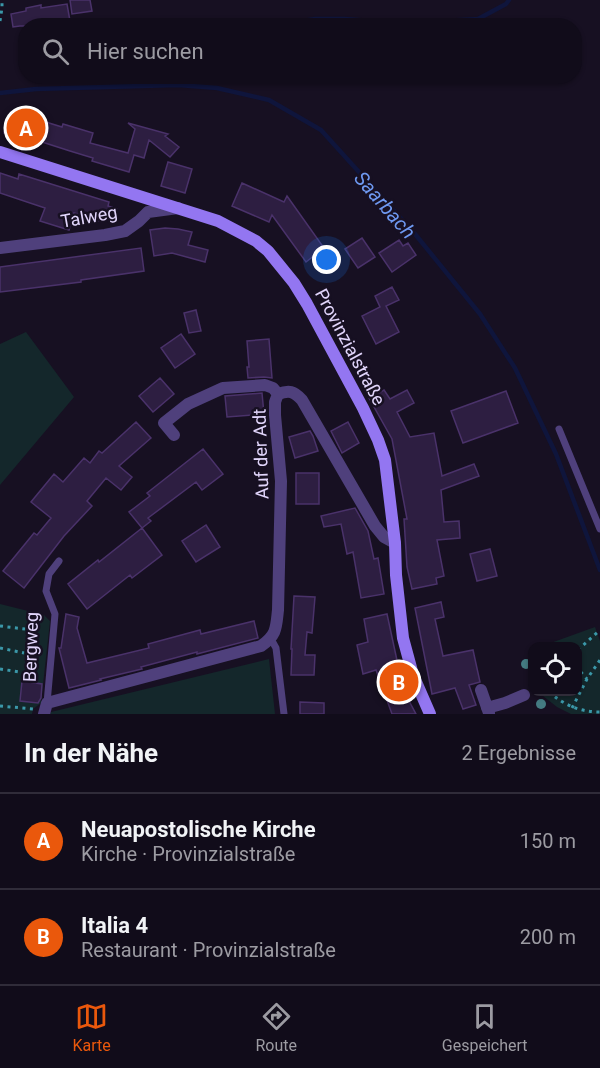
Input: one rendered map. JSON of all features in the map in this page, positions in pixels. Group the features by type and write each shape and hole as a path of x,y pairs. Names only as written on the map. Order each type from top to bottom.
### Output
{"main road":[{"name":"Provinzialstraße","path":"0,152 218,221 256,241 268,251 294,283 363,408 385,460 403,638 413,675 429,714"}],"street":[{"name":"Talweg","path":"0,248 126,231 148,212 178,208"},
{"path":"174,435 164,423 188,404 223,388 265,385 273,388 278,394"},
{"name":"Auf der Adt","path":"271,639 276,629 278,610 281,481 275,402 278,394 287,391 296,392 303,400 375,526 384,537 395,543"},
{"path":"45,708 261,646 271,639"},
{"path":"481,690 488,711 524,695"}],"lane":[{"path":"559,429 600,529"},
{"name":"Bergweg","path":"45,708 55,614 46,591 49,574 59,561"},
{"name":"Auf der Adt","path":"271,639 276,648 284,714"}],"path":[{"path":"0,21 2,0"},
{"path":"0,626 25,629"},
{"path":"582,646 600,630"},
{"path":"0,648 24,653"},
{"path":"572,708 600,660"},
{"path":"0,669 21,672"},
{"path":"582,673 587,679"},
{"path":"554,696 572,708 600,712"},
{"path":"0,706 45,708"}],"green space":[{"path":"26,332 74,397 0,485 0,344"},
{"path":"0,604 44,615 50,621 41,703 33,709 32,714 0,714"},
{"path":"595,627 600,641 600,714 571,714 543,696 582,696 582,642 554,642"},
{"path":"269,659 275,714 50,714 51,712"}],"building":[{"path":"70,0 90,0 92,11 72,14"},
{"path":"67,4 69,18 18,18 18,26 13,27 11,14 41,5 41,8"},
{"path":"20,114 62,127 63,124 93,133 90,143 128,153 135,129 128,123 168,134 165,136 179,147 170,157 149,140 144,158 134,155 129,172 42,142 41,144 4,133 9,116 18,119"},
{"path":"168,162 192,169 185,193 161,186"},
{"path":"0,173 18,179 19,174 109,202 108,206 117,209 114,220 105,217 103,222 74,213 69,230 40,221 45,208 0,193"},
{"path":"242,183 284,202 287,196 324,248 306,262 272,215 269,222 232,206"},
{"path":"165,228 192,232 188,245 208,250 205,262 172,253 154,256 150,230"},
{"path":"362,238 375,257 358,268 345,249"},
{"path":"399,240 403,246 408,243 416,255 392,272 379,253"},
{"path":"141,248 144,271 0,292 0,267"},
{"path":"392,287 399,300 386,306 399,332 376,344 362,316 380,307 375,296"},
{"path":"196,310 201,331 189,333 184,313"},
{"path":"181,334 195,354 175,368 161,348"},
{"path":"269,339 272,378 248,378 247,341"},
{"path":"160,378 174,394 153,412 139,396"},
{"path":"384,390 390,399 407,390 414,403 397,412 410,437 434,433 442,476 474,464 479,476 441,490 444,522 459,521 460,538 437,540 444,576 436,578 437,584 412,589 407,567 404,519 407,519 392,439 369,398"},
{"path":"506,391 518,423 463,443 451,411"},
{"path":"262,393 264,414 227,417 225,396"},
{"path":"136,422 151,438 119,466 132,477 121,490 106,478 87,501 92,506 64,536 24,588 3,571 34,533 37,535 51,518 31,502 54,474 63,482 84,458 90,463 99,451 102,453"},
{"path":"348,422 359,443 342,453 331,431"},
{"path":"310,431 318,451 295,458 289,437"},
{"path":"203,449 223,474 202,490 196,482 148,518 151,521 142,528 129,512 150,496 147,493"},
{"path":"296,473 319,473 319,504 296,504"},
{"path":"355,508 368,531 374,559 378,558 384,594 361,598 353,552 347,554 341,524 324,527 321,516"},
{"path":"206,525 220,547 196,562 182,541"},
{"path":"142,528 162,555 132,578 130,575 87,609 68,584"},
{"path":"490,549 497,576 477,581 470,554"},
{"path":"294,596 315,597 312,633 307,632 305,655 315,655 314,675 291,675"},
{"path":"441,602 444,617 435,619 443,656 473,650 480,682 469,685 476,705 463,709 455,688 432,694 415,608"},
{"path":"66,614 79,617 77,628 87,663 149,648 148,644 200,630 201,634 254,621 258,638 197,654 197,652 69,688 59,648 61,648"},
{"path":"387,614 398,665 410,699 408,699 416,714 392,714 376,670 363,674 357,645 368,642 364,619"},
{"path":"22,681 42,684 41,698 38,703 20,701"},
{"path":"300,702 324,703 324,714 300,714"}],"waterway":[{"path":"480,18 506,4 509,0"},
{"name":"Saarbach","path":"0,93 36,89 178,85 217,88 269,100 321,130 415,234 480,314 515,368 556,454 600,570"}],"place":[{"name":"Neuapostolische Kirche","path":"26,128"},
{"name":"Italia 4","path":"399,682"}]}
